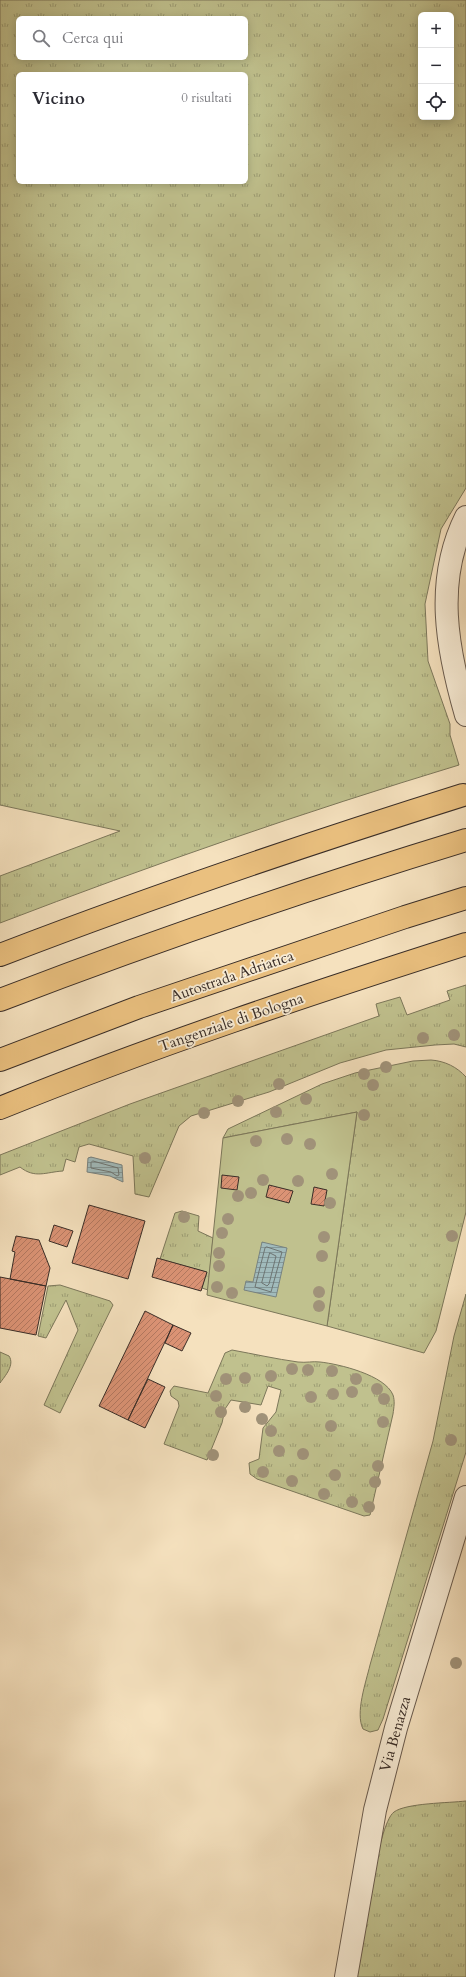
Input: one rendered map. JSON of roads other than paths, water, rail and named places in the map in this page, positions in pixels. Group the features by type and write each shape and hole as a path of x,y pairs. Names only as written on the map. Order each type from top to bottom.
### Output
{"highway":[{"path":"0,955 101,916 229,870 463,795"},
{"path":"0,1000 123,953 248,909 466,840"},
{"name":"Autostrada Adriatica","path":"0,1060 147,1005 390,922 466,898"},
{"name":"Tangenziale di Bologna","path":"0,1108 161,1046 281,1004 466,944"}],"street":[{"path":"466,517 451,557 446,591 449,643 454,671 466,715"},
{"name":"Via Benazza","path":"346,1977 363,1872 378,1796 399,1720 466,1497"}],"water":[{"path":"91,1157 122,1165 123,1182 110,1176 87,1172 88,1158"},
{"path":"262,1242 287,1248 276,1297 244,1290 246,1281 253,1282"}]}
